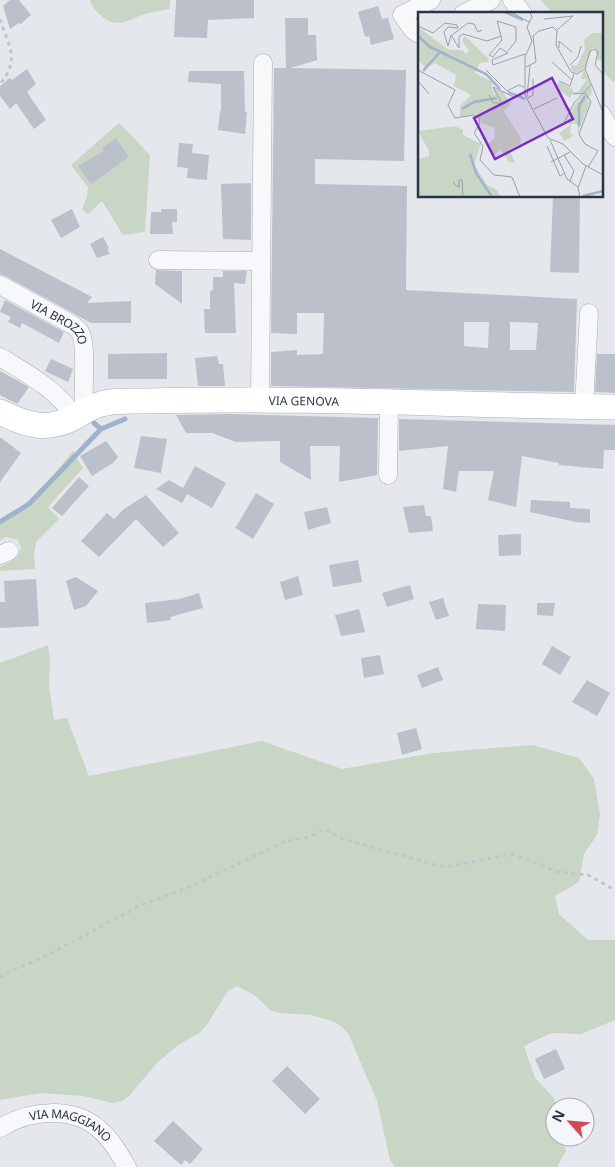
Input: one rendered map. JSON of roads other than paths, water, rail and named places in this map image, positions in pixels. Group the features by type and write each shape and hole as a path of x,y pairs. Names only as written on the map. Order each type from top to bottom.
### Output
{"main road":[{"name":"VIA GENOVA","path":"0,412 38,427 62,423 100,404 127,401 260,400 615,407"}],"street":[{"path":"418,33 413,30 402,15 431,0"},
{"path":"467,12 491,0"},
{"path":"512,0 521,12"},
{"path":"260,400 263,63"},
{"path":"602,116 615,137"},
{"path":"158,260 261,261"},
{"name":"VIA BROZZO","path":"0,285 71,324 80,331 85,349 79,414"},
{"path":"584,407 589,313"},
{"path":"0,357 47,386 79,414"},
{"path":"388,475 389,403"},
{"name":"VIA MAGGIANO","path":"0,1128 12,1120 32,1115 52,1113 75,1116 89,1122 100,1130 114,1146 126,1167"}],"waterway":[{"path":"0,522 29,504 101,429 125,419"},
{"path":"94,423 101,429"}]}
